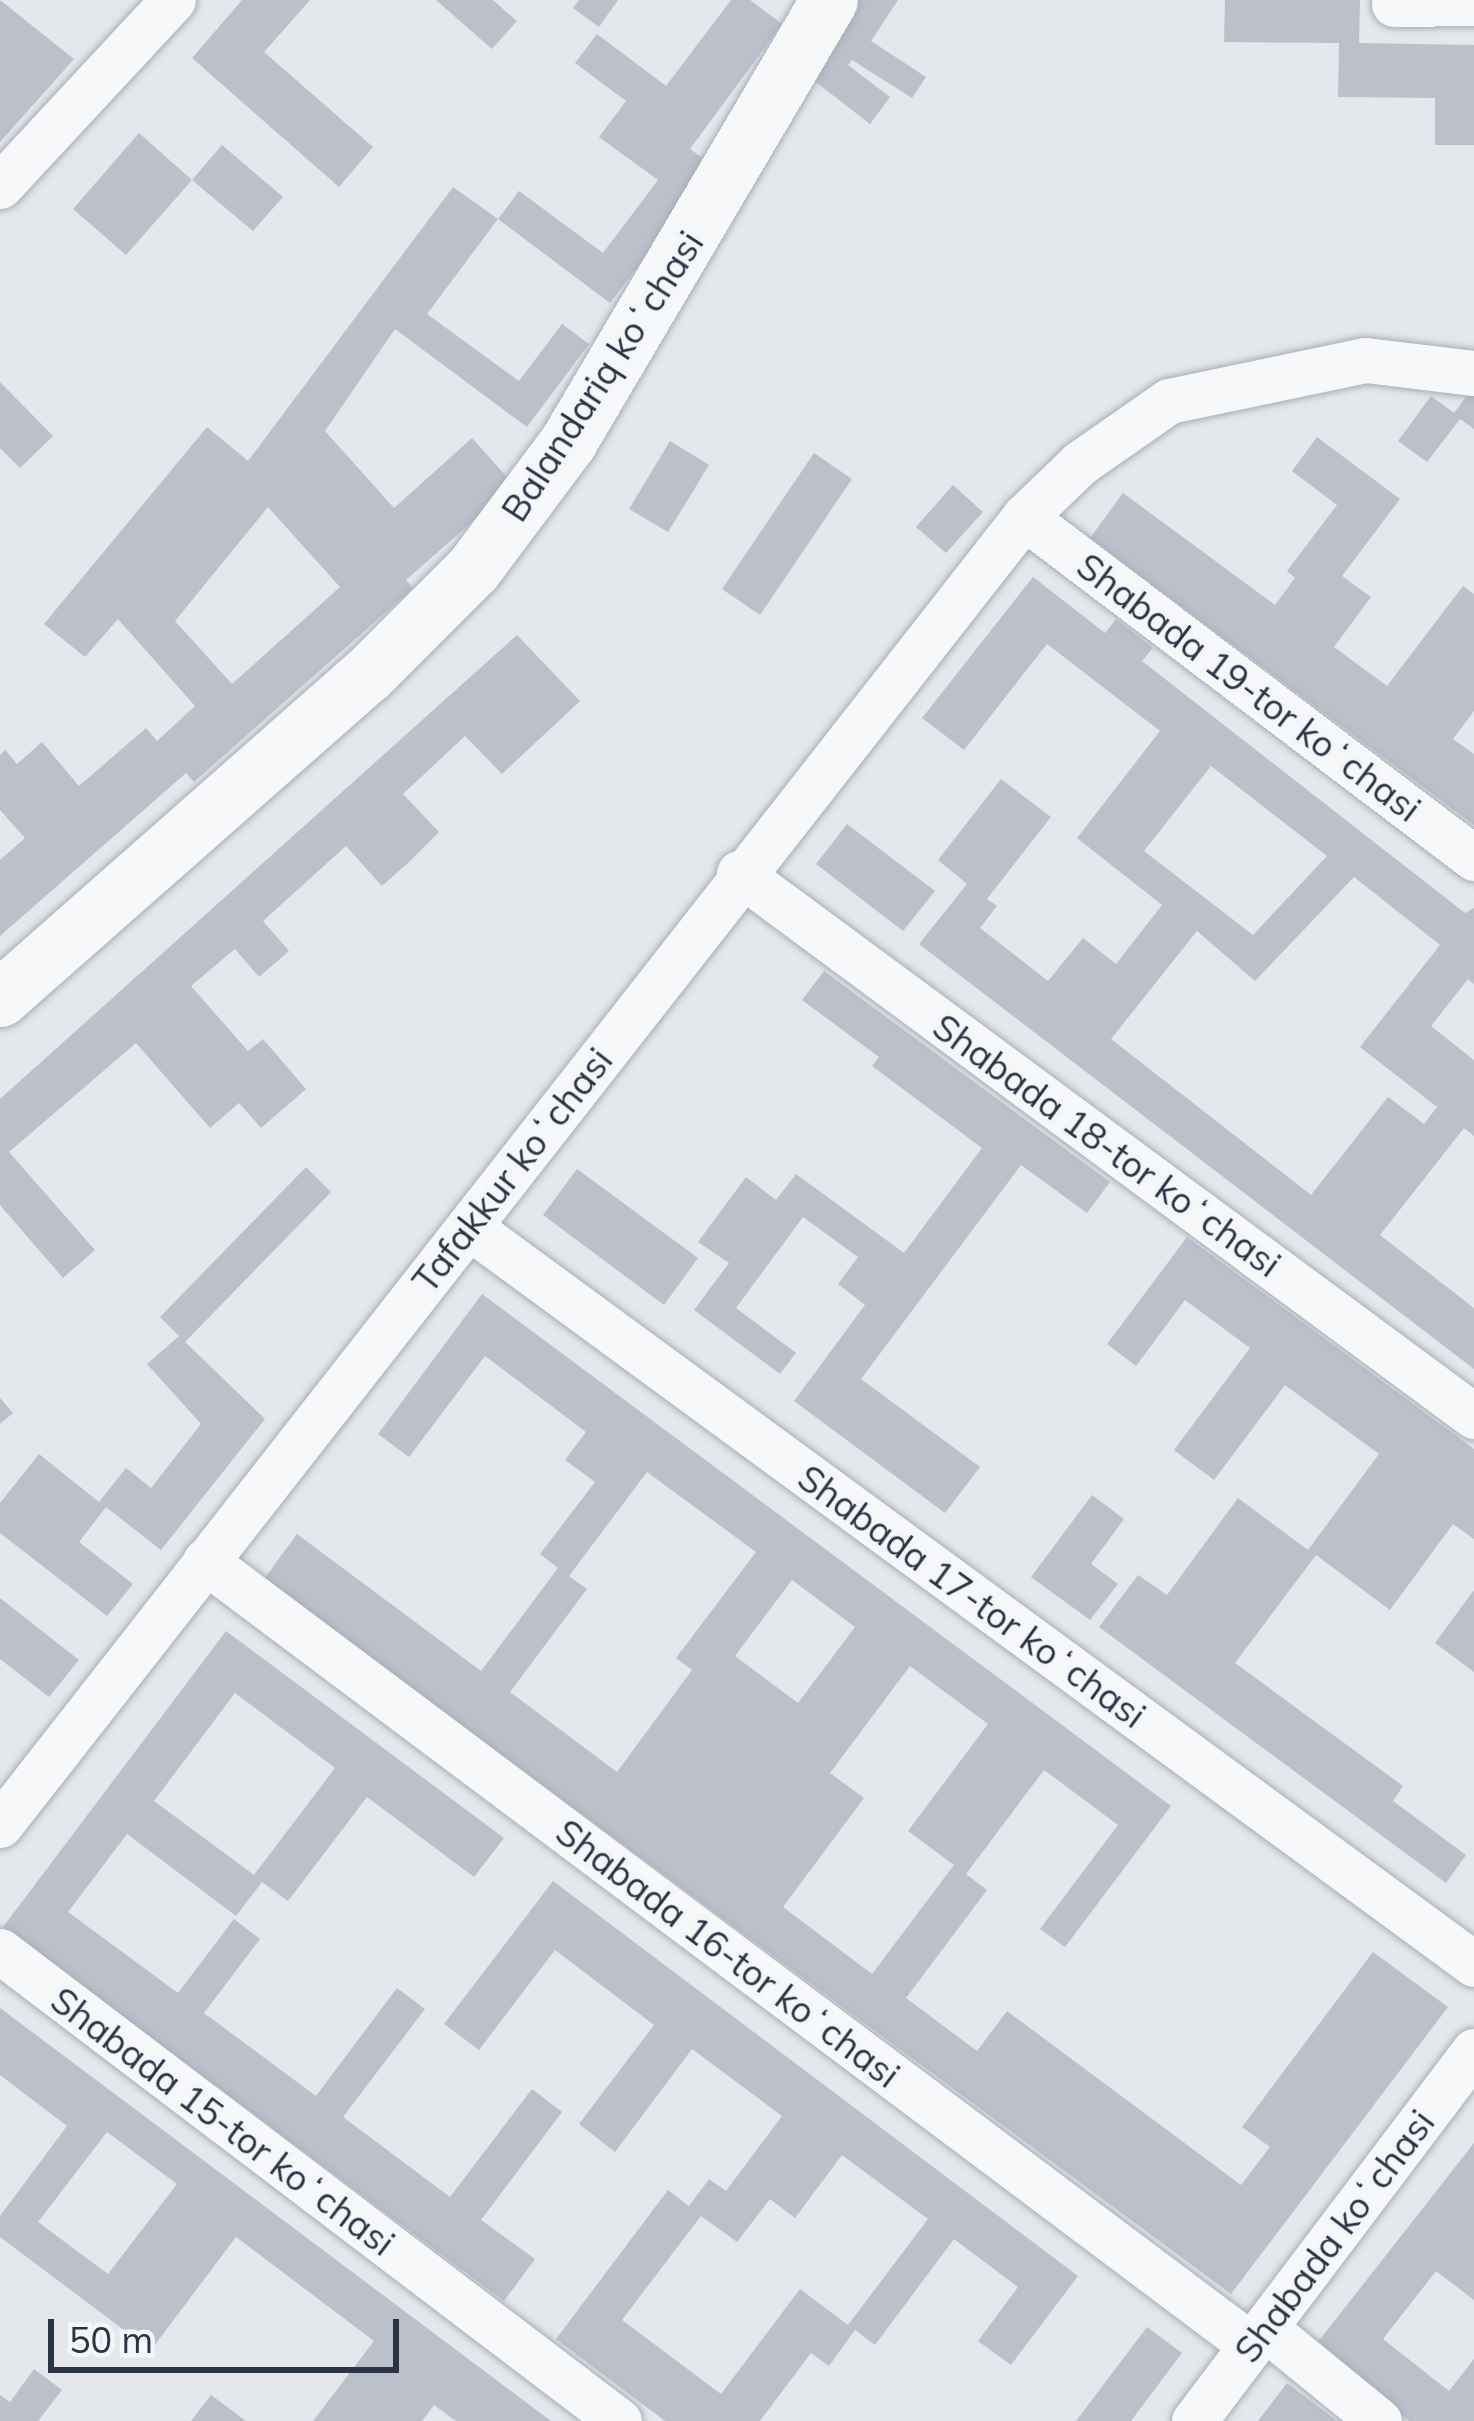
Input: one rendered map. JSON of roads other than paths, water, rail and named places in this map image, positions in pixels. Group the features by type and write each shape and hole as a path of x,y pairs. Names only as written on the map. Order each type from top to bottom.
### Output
{"street":[{"path":"0,186 173,0"},
{"name":"Balandariq koʻchasi","path":"0,998 367,675 472,569 568,442 829,0"},
{"path":"1394,4 1474,3"},
{"name":"Tafakkur koʻchasi","path":"0,1825 470,1228 739,873 1024,517 1080,463 1169,401 1366,360 1474,373"},
{"name":"Shabada 19-tor koʻchasi","path":"1024,517 1474,858"},
{"name":"Shabada 18-tor koʻchasi","path":"739,873 1474,1416"},
{"name":"Shabada 17-tor koʻchasi","path":"470,1228 1474,1964"},
{"name":"Shabada 16-tor koʻchasi","path":"205,1561 1258,2337 1379,2421"},
{"name":"Shabada 15-tor koʻchasi","path":"0,1951 619,2421"},
{"name":"Shabada koʻchasi","path":"1194,2421 1474,2051"}]}
